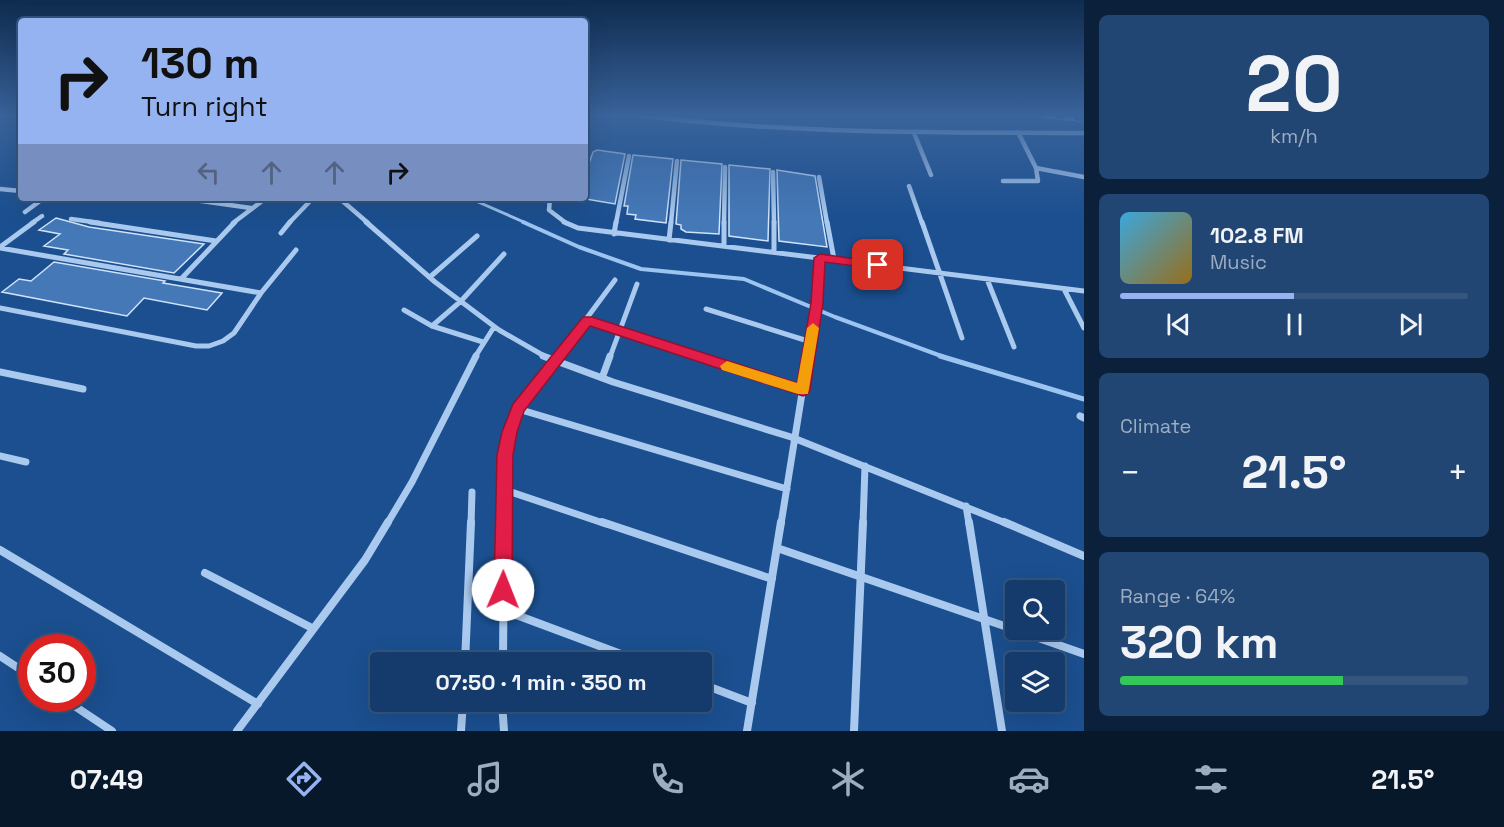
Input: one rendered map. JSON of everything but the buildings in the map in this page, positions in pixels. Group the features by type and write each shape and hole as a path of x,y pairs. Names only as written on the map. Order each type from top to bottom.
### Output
{"street":[{"path":"921,149 931,175"},
{"path":"1003,181 1038,181 1036,168 1027,149"},
{"path":"614,234 629,156"},
{"path":"669,240 677,161"},
{"path":"724,167 724,246"},
{"path":"1036,168 1084,177"},
{"path":"773,172 774,252"},
{"path":"819,177 834,260"},
{"path":"909,186 962,338"},
{"path":"0,189 18,191"},
{"path":"25,213 40,201"},
{"path":"201,201 251,208"},
{"path":"181,279 216,241 262,201"},
{"path":"281,233 310,201"},
{"path":"342,201 430,277 494,327 554,361 795,439 966,506 1084,556"},
{"path":"550,201 549,210 565,224 614,234 1084,291"},
{"path":"0,248 42,216"},
{"path":"71,219 216,241"},
{"path":"430,277 477,236"},
{"path":"0,248 261,293"},
{"path":"0,308 196,346 209,346 223,341 234,333 261,293 296,250"},
{"path":"432,326 461,302 504,254"},
{"path":"747,731 811,342 817,303 820,258"},
{"path":"987,279 1014,347"},
{"path":"502,652 505,455 518,408 587,320 615,280"},
{"path":"602,378 637,284"},
{"path":"1064,289 1084,328"},
{"path":"404,309 432,326 483,342"},
{"path":"706,309 811,342"},
{"path":"587,320 803,390"},
{"path":"237,731 365,560 412,482 483,342 494,327"},
{"path":"0,372 83,389"},
{"path":"518,408 787,489"},
{"path":"0,456 26,462"},
{"path":"854,731 865,466"},
{"path":"505,490 772,579"},
{"path":"465,652 472,492"},
{"path":"966,506 1002,731"},
{"path":"777,549 1005,626"},
{"path":"0,550 258,704"},
{"path":"205,573 312,628"},
{"path":"503,610 616,652"},
{"path":"1044,640 1084,654"},
{"path":"0,656 18,668"},
{"path":"712,688 752,703"},
{"path":"84,712 112,731"},
{"path":"461,731 462,712"},
{"path":"502,712 504,731"}],"waterway":[{"path":"476,201 526,223"},
{"path":"523,222 579,247 641,269 744,279 835,317 944,357"},
{"path":"940,356 1084,399"}],"slow traffic":[{"path":"727,366 803,390 813,328"}],"route":[{"path":"503,590 505,455 510,432 518,408 587,320 803,390 817,303 820,258 878,265"}]}
